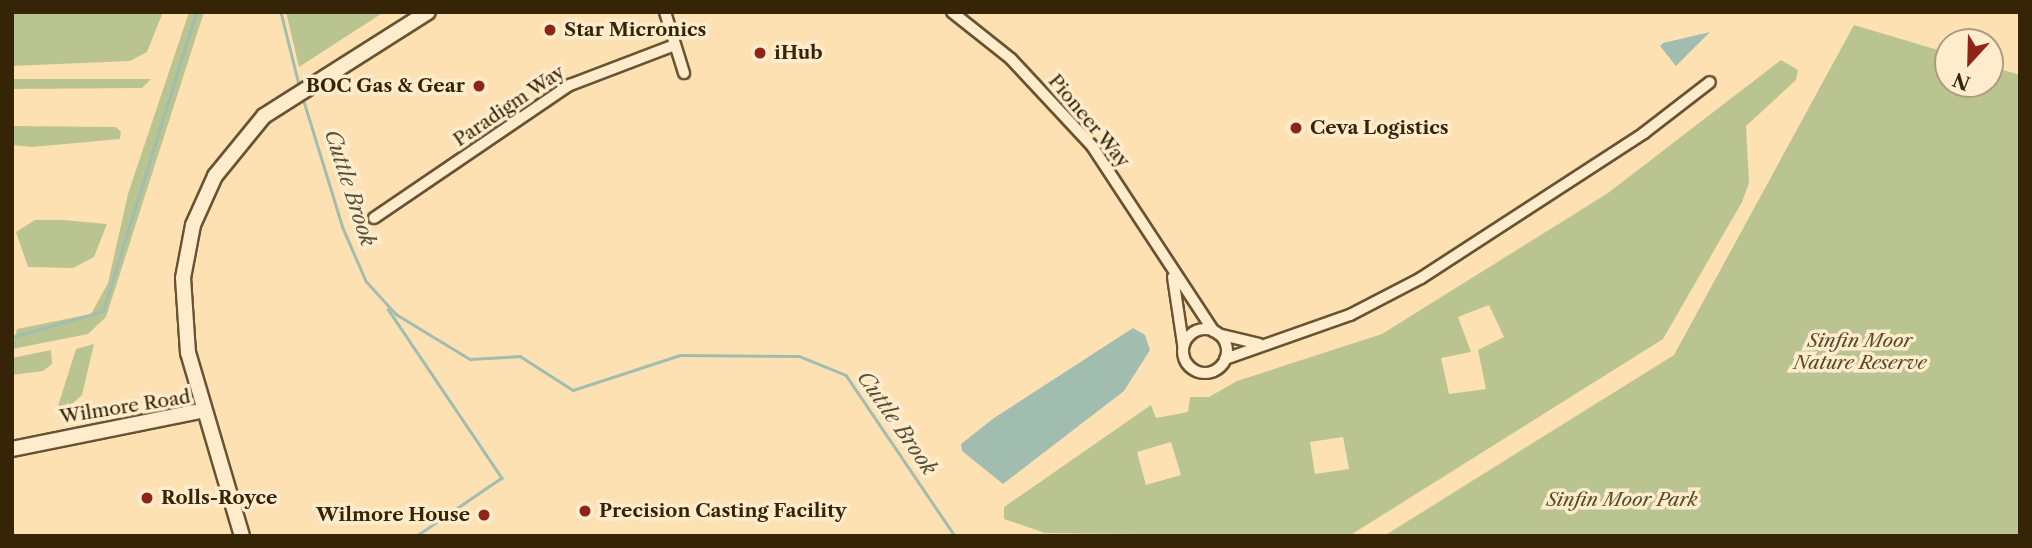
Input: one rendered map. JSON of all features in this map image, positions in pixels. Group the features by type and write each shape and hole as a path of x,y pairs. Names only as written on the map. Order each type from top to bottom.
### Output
{"street":[{"path":"201,411 183,306 192,225 234,147 289,98 428,12"},
{"path":"665,12 684,73"},
{"name":"Pioneer Way","path":"952,12 1011,59 1092,146 1173,274 1215,333"},
{"name":"Paradigm Way","path":"374,218 570,85 675,45"},
{"path":"1259,344 1197,331 1183,348 1196,372 1213,371 1225,359 1259,344 1350,315 1421,278 1644,133 1710,82"},
{"name":"Pioneer Way","path":"1173,274 1183,348"},
{"path":"1215,333 1225,359"},
{"name":"Wilmore Road","path":"12,449 201,411 242,536"}],"green space":[{"path":"12,12 163,12 147,52 130,61 12,66"},
{"path":"189,12 204,12 106,317 88,334 12,349 17,329 91,314 108,283 128,194"},
{"path":"286,12 384,12 299,67"},
{"name":"Sinfin Moor Nature Reserve","path":"1854,25 1934,49 1934,98 2004,98 2004,70 2020,75 2020,536 1384,536 1674,355"},
{"path":"1781,60 1798,70 1796,80 1746,126 1749,183 1742,202 1663,339 1349,536 1045,533 1004,519 1004,507 1151,405 1156,418 1188,412 1190,397 1209,397 1237,381 1382,334 1608,193","holes":["1489,305 1504,337 1478,350 1486,389 1449,394 1441,358 1471,352 1458,317","1343,437 1349,469 1315,474 1310,442","1171,442 1181,475 1146,485 1137,452"]},
{"path":"12,79 151,79 142,88 12,89"},
{"path":"12,126 116,127 121,132 120,139 32,147 12,145"},
{"path":"35,220 107,224 94,257 73,268 28,267 16,232"},
{"path":"94,344 82,395 63,412 58,406 76,349"},
{"path":"51,350 52,364 43,371 12,375 12,358"}],"shaded area":[{"path":"1710,32 1676,66 1660,46 1663,43"},
{"path":"1133,328 1145,335 1150,350 1124,391 1003,484 962,451 961,444 994,418"}],"waterway":[{"path":"12,337 103,311 196,12"},
{"name":"Cuttle Brook","path":"281,12 300,89"},
{"name":"Cuttle Brook","path":"303,98 343,228 366,281 396,314 470,359 520,356 573,390 680,355 799,356 846,375 955,536"},
{"path":"388,309 502,478 417,536"}],"place":[{"name":"Star Micronics","path":"550,30"},
{"name":"iHub","path":"760,53"},
{"name":"BOC Gas & Gear","path":"479,86"},
{"name":"Ceva Logistics","path":"1296,128"},
{"name":"Rolls-Royce","path":"147,498"},
{"name":"Precision Casting Facility","path":"585,511"},
{"name":"Wilmore House","path":"484,515"}],"park label":[{"name":"Sinfin Moor Park","path":"1622,500"}]}
